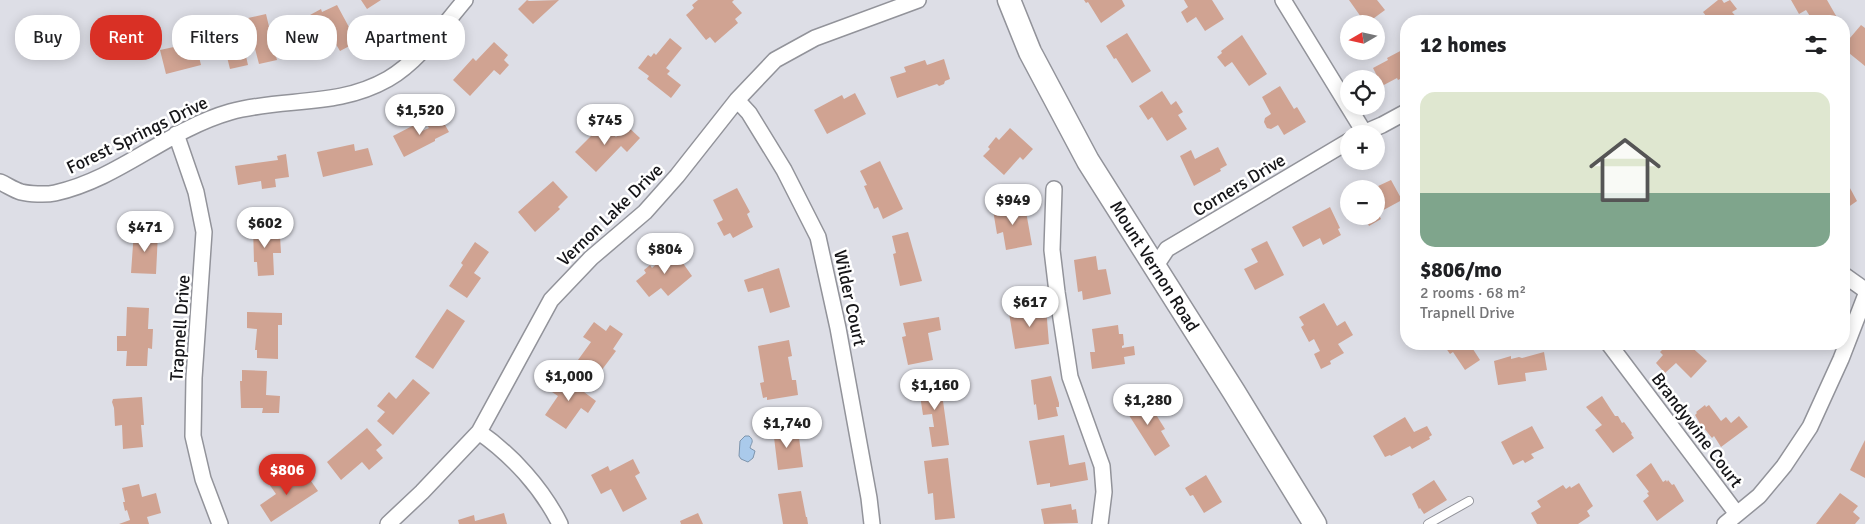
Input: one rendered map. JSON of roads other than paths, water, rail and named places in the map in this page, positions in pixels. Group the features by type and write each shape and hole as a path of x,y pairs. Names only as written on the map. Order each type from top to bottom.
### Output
{"main road":[{"name":"Mount Vernon Road","path":"1009,0 1030,52 1088,162 1276,458 1315,524"}],"street":[{"name":"Forest Springs Drive","path":"0,182 21,192 52,194 78,187 102,177 176,134 196,124 230,112 263,105 310,102 346,96 370,88 390,78 410,62 465,0"},
{"name":"Vernon Lake Drive","path":"388,524 422,492 479,432 551,300 591,258 644,212 677,176 737,100 775,60 815,38 918,0"},
{"path":"1282,0 1358,125"},
{"name":"Wilder Court","path":"737,100 749,113 784,170 818,237 838,328 872,524"},
{"path":"1382,125 1400,115"},
{"name":"Trapnell Drive","path":"176,134 196,192 204,232 194,378 193,436 202,479 220,524"},
{"name":"Corners Drive","path":"1155,268 1167,249 1340,146"},
{"path":"1054,189 1052,250 1056,285 1070,376 1102,466 1104,492 1100,524"},
{"path":"1850,280 1865,290"},
{"path":"1850,336 1865,297"},
{"name":"Brandywine Court","path":"1614,350 1737,514"},
{"path":"1725,524 1759,496 1784,466 1810,427 1844,350"},
{"path":"479,432 494,442 534,484 551,506 560,524"}],"lane":[{"path":"1428,524 1469,501"}],"water":[{"path":"745,436 749,436 752,439 750,448 755,451 753,458 748,462 739,456 740,441"}]}
